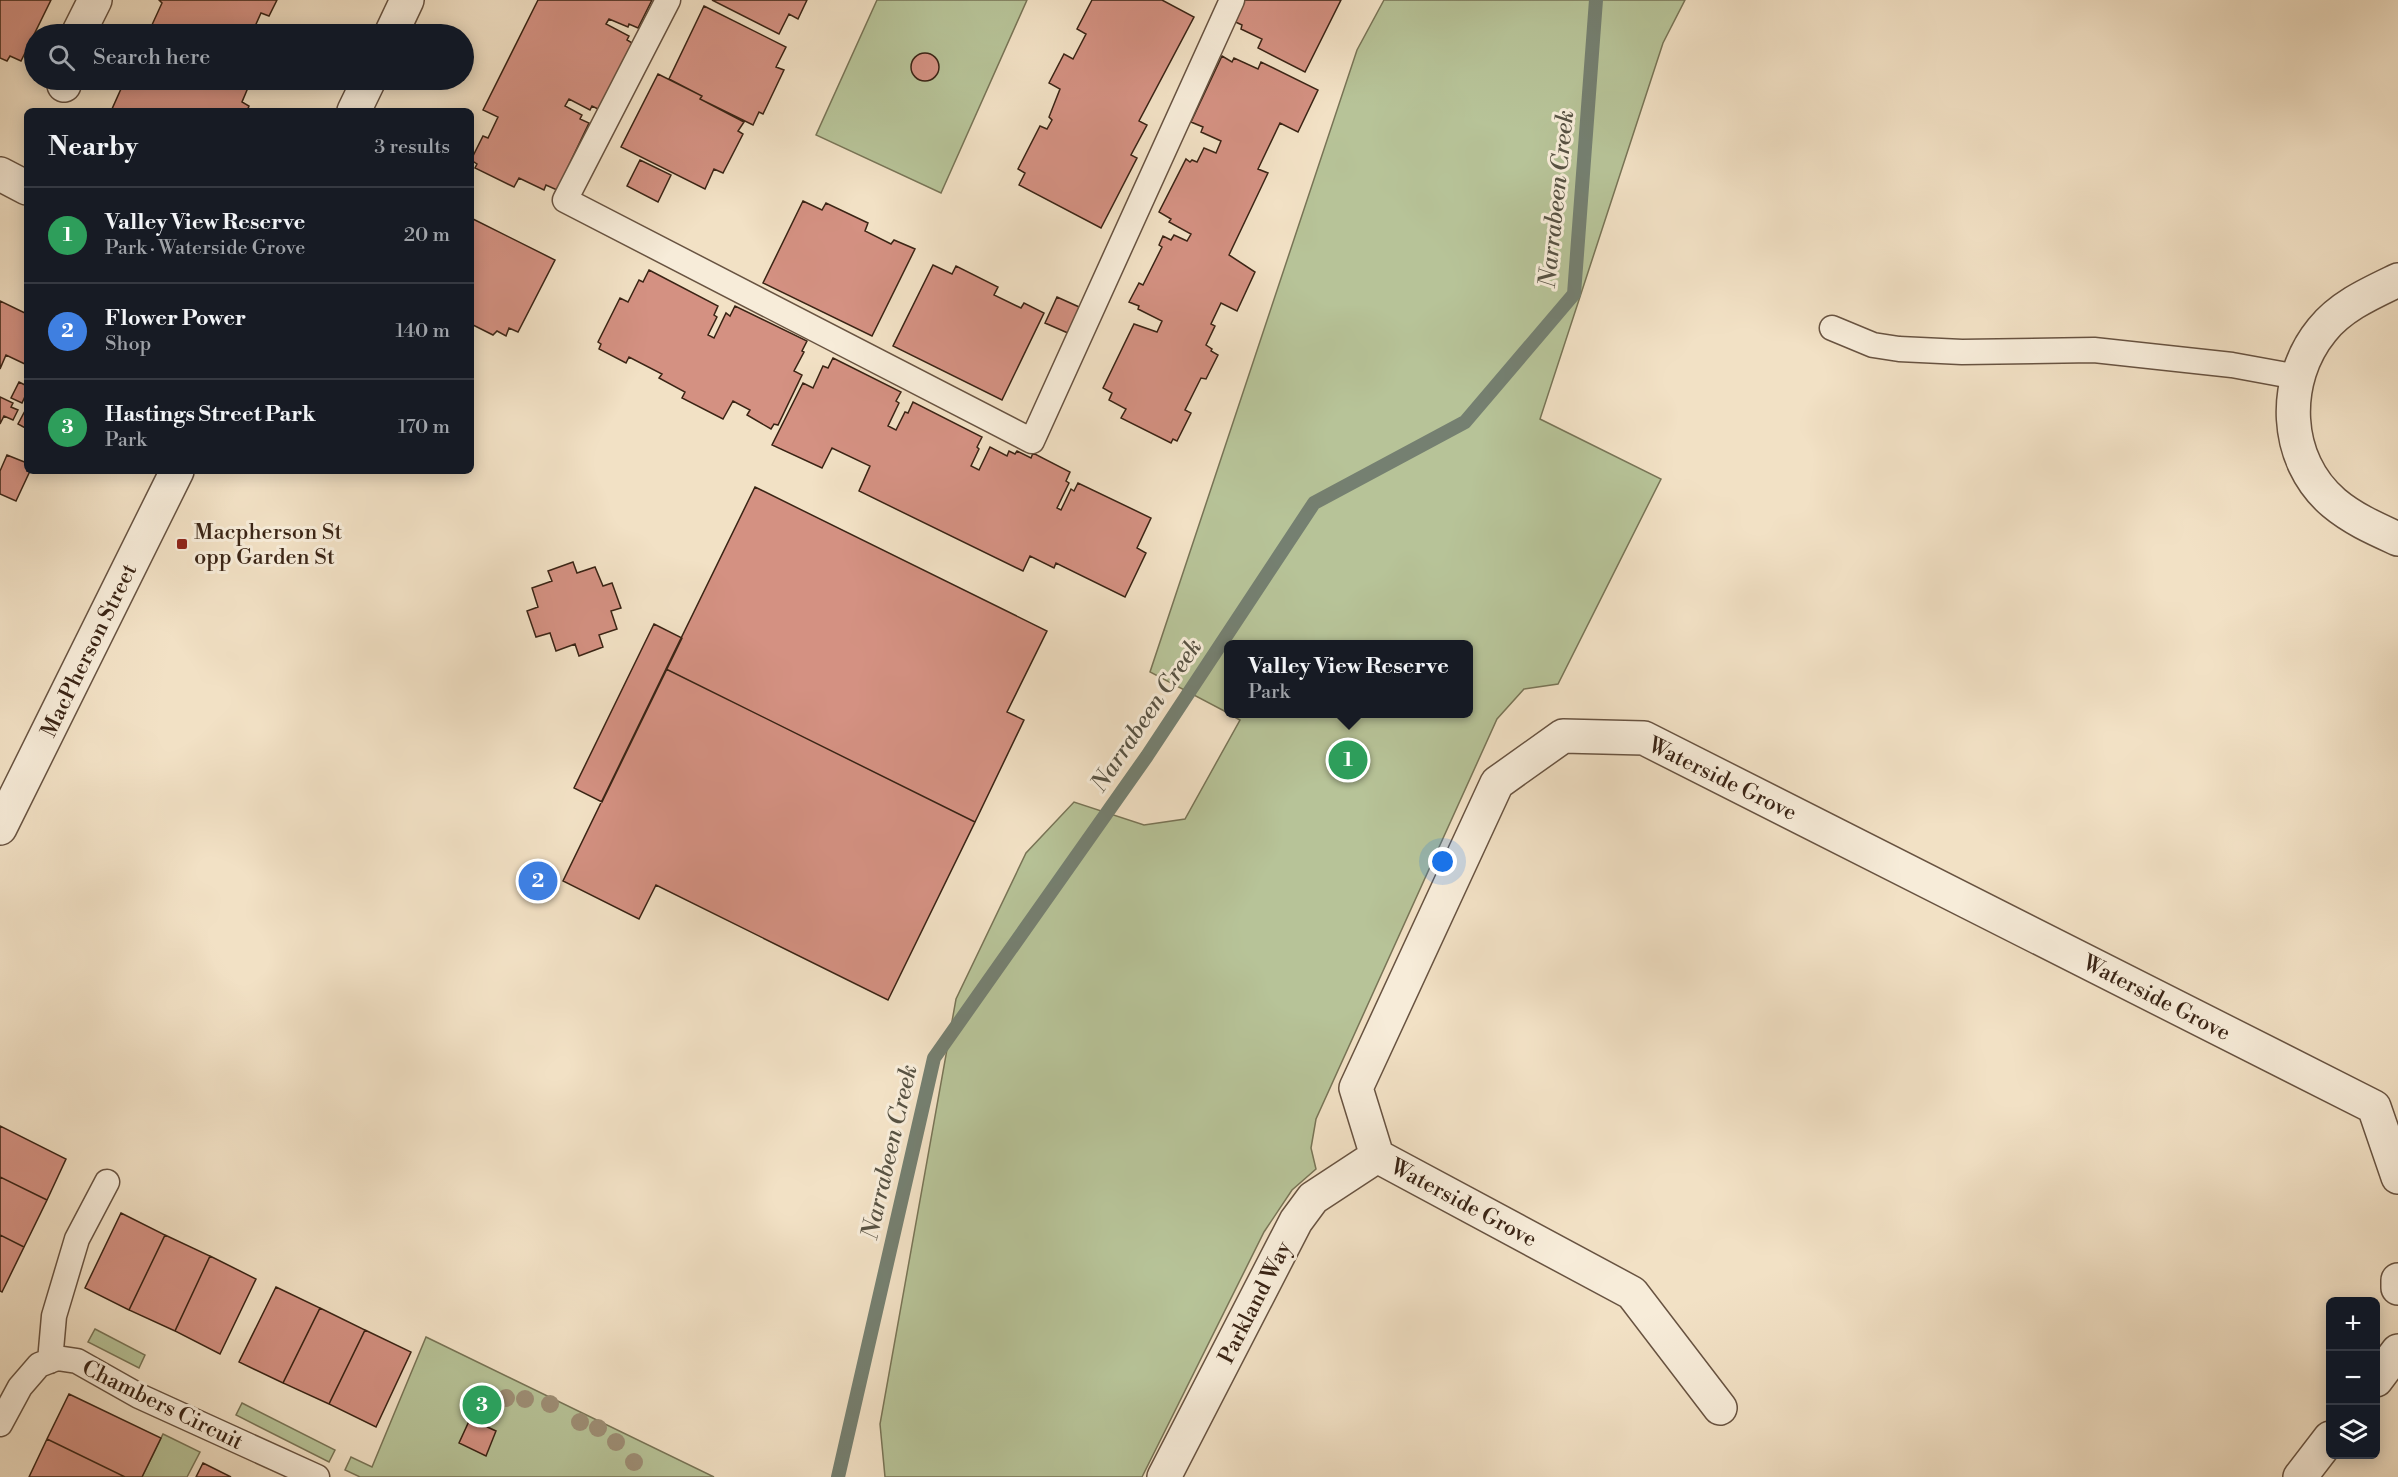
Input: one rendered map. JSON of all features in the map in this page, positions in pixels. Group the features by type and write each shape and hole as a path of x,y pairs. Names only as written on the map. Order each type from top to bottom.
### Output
{"street":[{"path":"83,24 95,0"},
{"path":"396,24 407,0"},
{"path":"355,108 364,90"},
{"path":"0,174 24,186"},
{"path":"2398,280 2340,312 2322,330 2306,355 2292,404 2295,434 2304,461 2318,486 2335,503 2366,524 2398,539"},
{"name":"MacPherson Street","path":"0,828 176,474"},
{"name":"Waterside Grove","path":"1720,1407 1632,1293 1377,1156 1356,1088 1497,783 1563,736 1644,738 2373,1107 2398,1177"},
{"name":"Parkland Way","path":"1164,1477 1296,1221 1313,1198 1377,1156"},
{"path":"2398,1280 2398,1288"},
{"path":"2380,1375 2398,1351"},
{"path":"2300,1477 2326,1444"}],"lane":[{"path":"668,0 565,200 1032,441 1232,0"},
{"path":"1832,328 1873,345 1899,349 1962,352 2094,350 2232,365 2298,377"},
{"path":"50,1360 54,1316 77,1239 107,1182"},
{"name":"Chambers Circuit","path":"0,1424 20,1387 39,1365 57,1358 76,1361 139,1395 317,1477"}],"green space":[{"path":"877,0 1027,0 941,193 816,135"},
{"path":"1384,0 1685,0 1663,43 1540,419 1661,479 1558,684 1524,689 1497,719 1316,1119 1311,1148 1316,1169 1292,1190 1264,1232 1142,1477 885,1477 880,1424 956,999 1026,853 1074,802 1144,825 1185,819 1240,720 1236,718 1473,718 1473,640 1224,640 1224,711 1150,672 1357,50"},
{"path":"95,1329 145,1355 139,1368 88,1342"},
{"path":"426,1337 714,1477 360,1477 345,1470 351,1457 372,1467"},
{"path":"242,1403 335,1450 329,1462 236,1415"},
{"path":"163,1434 200,1452 187,1477 142,1477"}],"building":[{"path":"0,0 51,0 39,24 24,24 24,55 21,61 10,56 7,61 0,58"},
{"path":"159,0 277,0 269,16 261,13 256,24 152,24 162,3"},
{"path":"538,0 652,0 638,28 629,24 628,27 609,19 606,24 629,36 627,40 634,44 602,111 592,106 590,110 569,99 565,106 582,115 580,119 589,123 557,190 546,185 544,190 519,178 514,187 475,168 477,164 474,162 474,154 483,136 488,138 498,117 483,110"},
{"path":"712,0 807,0 798,19 789,14 779,34"},
{"path":"1092,0 1162,0 1194,17 1139,121 1147,125 1131,155 1137,158 1101,228 1019,185 1025,173 1018,169 1040,126 1047,129 1052,120 1049,117 1060,89 1049,83 1064,54 1073,59 1086,34 1077,29"},
{"path":"1241,0 1341,0 1305,72 1258,48 1262,39 1241,29 1242,25 1231,20"},
{"path":"704,6 786,47 776,67 784,70 763,114 759,112 753,125 700,99 702,96 669,79"},
{"path":"925,53 935,57 939,67 935,77 925,81 915,77 911,67 915,57"},
{"path":"1222,56 1232,62 1234,58 1258,69 1261,62 1318,90 1298,132 1280,123 1258,169 1268,173 1229,255 1255,272 1237,311 1221,303 1211,324 1215,326 1206,345 1218,355 1206,379 1201,378 1185,410 1191,413 1177,441 1173,439 1171,443 1121,418 1126,409 1109,400 1112,393 1103,388 1134,324 1157,332 1162,321 1129,302 1139,283 1143,285 1162,247 1159,245 1163,236 1171,240 1174,235 1187,241 1191,234 1169,222 1171,219 1159,212 1186,159 1190,162 1192,160 1197,162 1204,148 1216,153 1221,141 1201,132 1203,127 1191,122"},
{"path":"658,74 702,96 700,99 744,122 738,131 743,134 723,173 714,169 705,189 621,147"},
{"path":"121,90 247,90 242,102 249,106 248,108 112,108"},
{"path":"640,160 671,175 658,202 627,186"},
{"path":"803,201 822,210 826,203 868,223 865,231 891,244 894,240 915,249 872,336 763,283"},
{"path":"474,220 555,260 518,332 509,328 506,336 497,331 493,335 474,326"},
{"path":"933,265 952,274 956,266 998,287 994,295 1021,308 1024,303 1044,313 1002,400 893,346"},
{"path":"649,270 718,306 714,315 717,317 708,335 714,338 726,313 730,316 735,306 807,341 794,371 802,375 778,425 774,424 771,429 747,415 750,410 733,401 723,419 682,398 685,392 659,378 662,374 629,357 626,363 599,349 601,344 598,342 620,298 628,302 639,280 643,282"},
{"path":"1057,297 1088,311 1077,337 1045,323"},
{"path":"0,301 24,313 24,364 6,355 0,369"},
{"path":"833,358 901,392 896,401 899,403 888,426 896,430 913,402 982,437 971,466 979,470 990,447 1007,456 1009,451 1015,454 1017,451 1031,458 1033,453 1070,472 1066,481 1069,483 1057,508 1061,510 1071,489 1074,491 1078,483 1151,518 1137,548 1146,553 1125,597 1056,563 1054,568 1030,556 1023,571 859,491 870,466 832,448 822,468 772,445 803,383 813,388 823,366 828,368"},
{"path":"19,382 24,384 22,403 11,398"},
{"path":"0,397 13,403 11,407 18,410 13,420 4,416 0,424"},
{"path":"24,413 24,427 18,424"},
{"path":"7,455 24,462 24,474 29,474 16,501 0,494 0,471"},
{"path":"755,487 1047,631 1007,712 1024,720 975,822 666,669"},
{"path":"573,562 577,573 595,567 603,586 612,583 621,608 611,611 617,629 599,635 603,647 579,656 575,644 556,651 550,633 536,637 527,611 538,607 532,588 552,581 548,571"},
{"path":"654,624 682,638 602,802 574,788"},
{"path":"666,669 975,822 888,1000 656,885 639,919 563,881"},
{"path":"0,1126 66,1159 47,1200 0,1177"},
{"path":"0,1177 47,1200 24,1247 0,1235"},
{"path":"121,1213 165,1235 129,1310 85,1288"},
{"path":"0,1235 24,1247 2,1292 0,1291"},
{"path":"165,1235 210,1256 175,1331 129,1310"},
{"path":"210,1256 256,1279 220,1354 175,1331"},
{"path":"276,1287 320,1308 283,1383 239,1362"},
{"path":"320,1308 365,1330 329,1404 283,1383"},
{"path":"365,1330 411,1352 376,1427 329,1404"},
{"path":"69,1394 161,1438 142,1477 125,1477 47,1439"},
{"path":"470,1419 496,1431 486,1456 459,1443"},
{"path":"47,1439 125,1477 29,1477"},
{"path":"203,1463 231,1477 196,1477"}],"waterway":[{"name":"Narrabeen Creek","path":"838,1477 934,1058 1147,756 1314,503 1465,422 1574,294 1596,0"}],"place":[{"name":"Macpherson St opp Garden St","path":"182,544"},
{"name":"Valley View Reserve","path":"1348,760"},
{"name":"Flower Power","path":"538,881"},
{"name":"Hastings Street Park","path":"482,1405"}]}
